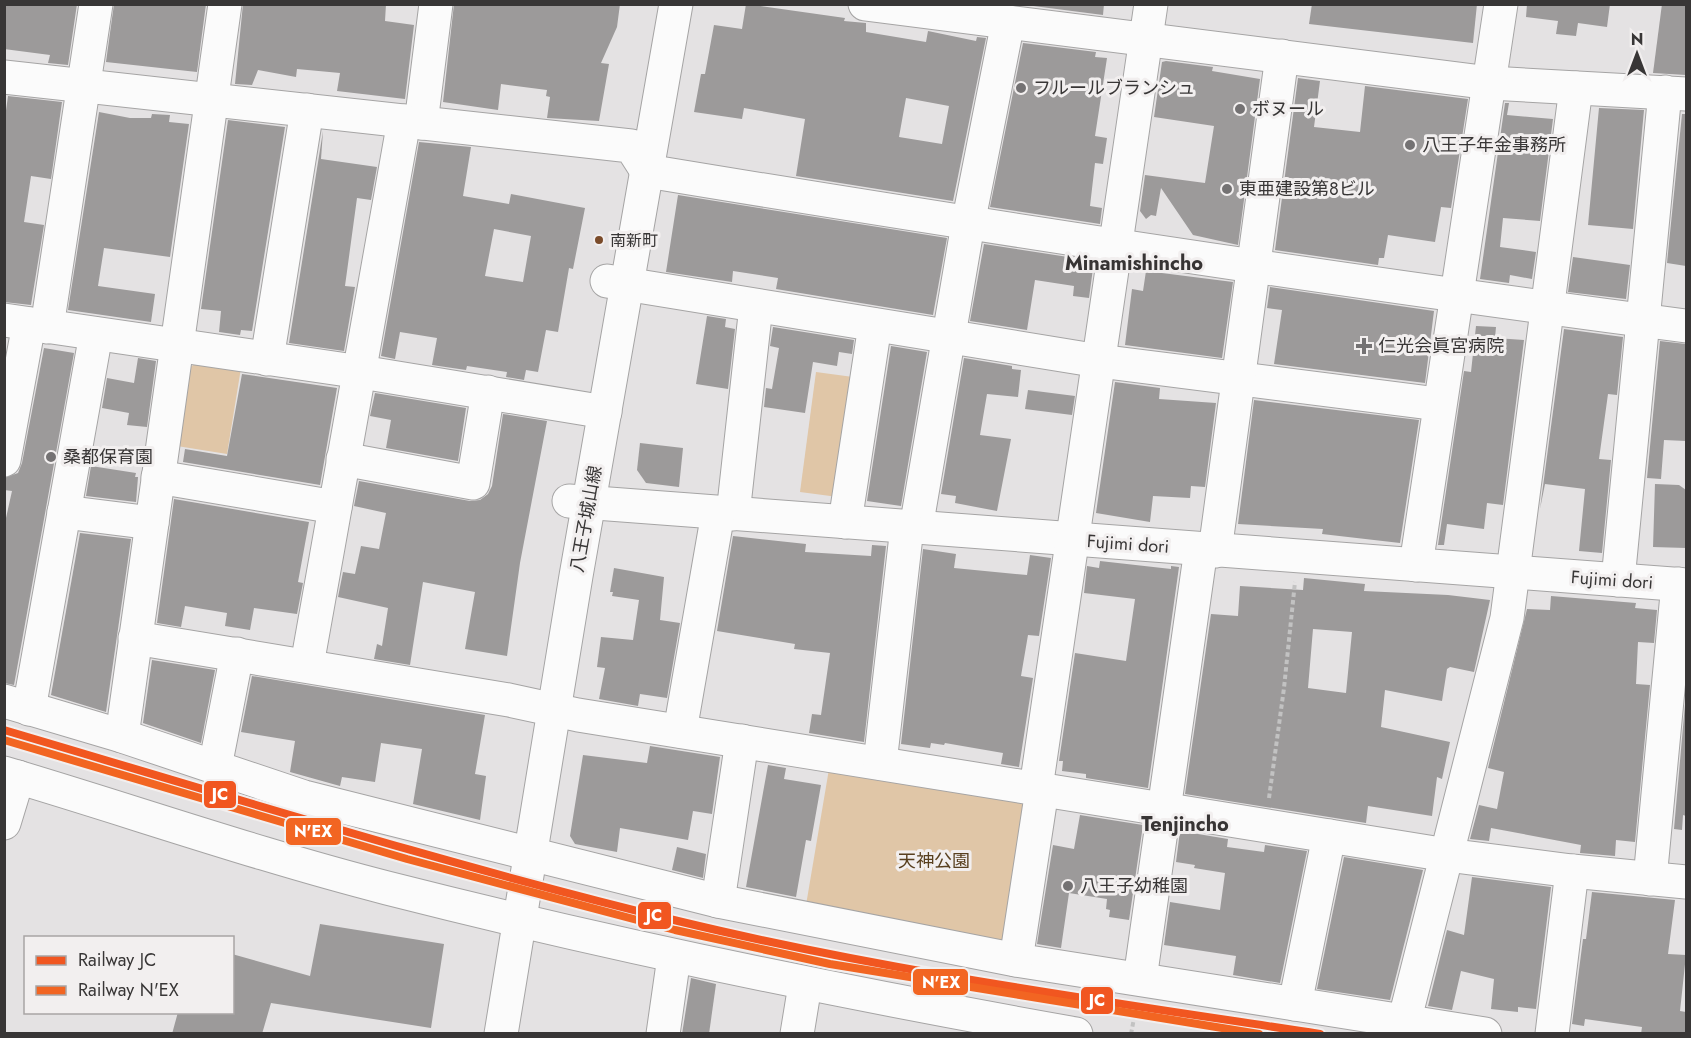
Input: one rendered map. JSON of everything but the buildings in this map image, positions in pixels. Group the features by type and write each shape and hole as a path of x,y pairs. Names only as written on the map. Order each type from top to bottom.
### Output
{"street":[{"path":"4,460 27,324 85,86 96,4"},
{"path":"122,736 225,4"},
{"path":"307,665 344,459 436,4"},
{"name":"八王子城山線","path":"501,1034 511,918 544,708 595,410 628,284 655,4"},
{"name":"八王子城山線","path":"639,158 676,4"},
{"path":"865,4 1146,41 1490,82 1676,93 1643,320 1618,580"},
{"path":"1016,960 1073,540 1151,4"},
{"path":"1416,565 1438,404 1501,4"},
{"path":"880,763 912,527 1008,22"},
{"path":"1140,979 1165,810 1238,379 1282,56"},
{"path":"4,77 412,122 639,158 968,224 1686,326"},
{"path":"1403,1027 1507,618 1515,572 1576,88"},
{"path":"267,359 307,110"},
{"path":"628,284 1100,361 1438,404"},
{"path":"680,731 725,513 756,306"},
{"path":"27,324 361,372 595,410"},
{"path":"845,522 874,325"},
{"path":"96,334 64,512 16,705 122,736 304,797 718,901 1016,960 1295,1004 1403,1027 1485,1034"},
{"path":"344,459 473,483 488,392"},
{"path":"159,477 335,507"},
{"name":"Fujimi dori","path":"579,502 1682,585"},
{"path":"64,512 152,523"},
{"path":"1650,879 1682,585"},
{"path":"135,638 307,665 680,731 1447,855 1572,871 1686,882"},
{"path":"215,767 237,654"},
{"path":"718,901 742,741"},
{"path":"4,824 11,775 385,887 674,957 805,985 934,1021 1076,1034"},
{"path":"1295,1004 1329,836"},
{"path":"1552,1034 1572,871"},
{"name":"八王子城山線","path":"480,1034 511,918"},
{"path":"663,1034 674,957"},
{"path":"797,1034 805,985"}],"path":[{"path":"1265,825 1284,688 1297,556"}],"green space":[{"path":"199,361 241,368 227,454 177,446 189,368"},
{"path":"816,372 853,377 838,497 800,492"},
{"name":"天神公園","path":"829,769 1026,801 1009,943 805,911"}],"rail line":[{"name":"JC","path":"4,730 424,854 678,921 837,956 1078,997 1320,1034"},
{"name":"N'EX","path":"4,740 407,859 675,930 830,964 1259,1034"}],"place":[{"name":"フルールブランシュ","path":"1021,88"},
{"name":"ボヌール","path":"1240,109"},
{"name":"八王子年金事務所","path":"1410,145"},
{"name":"東亜建設第8ビル","path":"1227,189"},
{"name":"南新町","path":"599,240"},
{"name":"仁光会眞宮病院","path":"1364,346"},
{"name":"桑都保育園","path":"51,457"},
{"name":"八王子幼稚園","path":"1068,886"}],"district":[{"name":"Minamishincho","path":"1134,263"},
{"name":"Tenjincho","path":"1185,824"}]}
